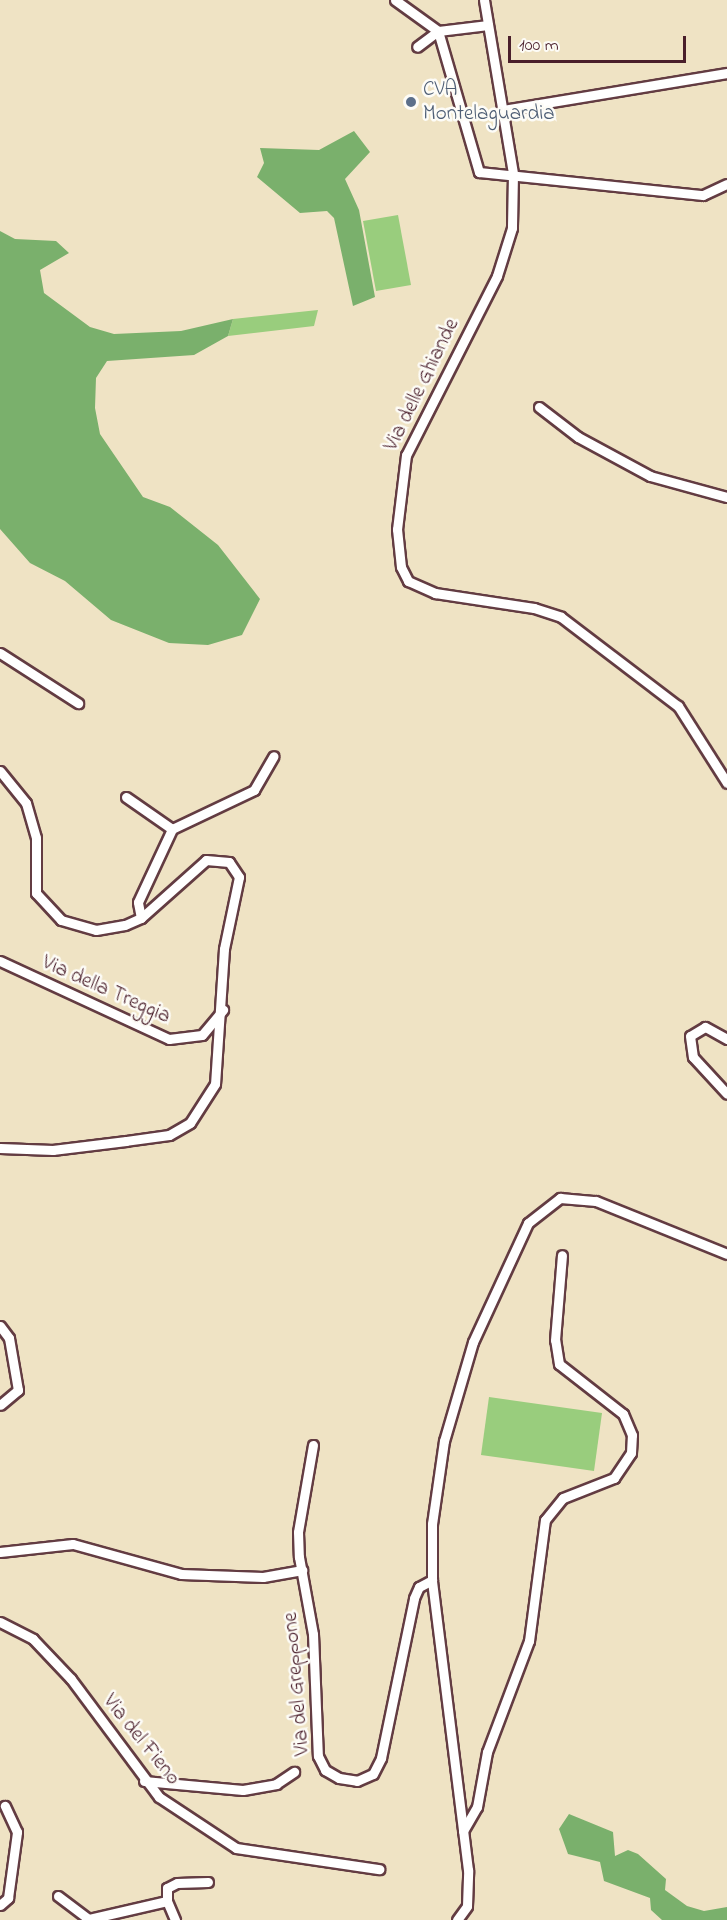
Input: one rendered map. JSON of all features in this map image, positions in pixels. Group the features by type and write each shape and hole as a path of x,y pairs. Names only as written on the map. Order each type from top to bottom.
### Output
{"street":[{"path":"395,0 438,31 480,172 703,195 727,184"},
{"name":"Via delle Ghiande","path":"484,0 513,174 512,228 505,259 406,455 397,530 401,567 408,581 435,593 534,608 561,617 678,706 727,783"},
{"path":"417,48 438,31 488,25"},
{"path":"503,110 727,73"},
{"path":"539,406 578,436 650,476 727,497"},
{"path":"0,653 78,703"},
{"path":"141,918 138,902 172,829 254,790 274,756"},
{"path":"0,771 26,803 36,838 36,893 43,907 61,920 96,930 141,918 206,860 218,858 236,867 224,948 223,1010 215,1084 190,1123 169,1135 126,1141 53,1150 0,1148"},
{"path":"126,797 172,829"},
{"name":"Via della Treggia","path":"0,961 169,1039 202,1035 223,1010"},
{"path":"727,1039 705,1027 690,1036 693,1057 727,1094"},
{"path":"457,1920 469,1892 432,1580 432,1524 456,1389 528,1223 546,1204 576,1197 727,1254"},
{"path":"463,1831 477,1806 487,1752 529,1641 545,1520 563,1498 614,1478 632,1453 632,1435 623,1414 559,1364 555,1340 562,1255"},
{"path":"0,1326 9,1338 18,1390 0,1405"},
{"name":"Via del Greppone","path":"313,1445 298,1532 319,1696 318,1756 325,1770 357,1781 373,1774 381,1758 414,1598 419,1587 432,1580"},
{"path":"0,1552 73,1544 181,1574 263,1577 302,1570"},
{"name":"Via del Fieno","path":"0,1622 33,1639 71,1680 144,1781 159,1797 252,1854 379,1869"},
{"path":"144,1781 243,1790 276,1784 294,1772"},
{"path":"0,1905 8,1898 17,1832 5,1806"},
{"path":"175,1920 167,1901 167,1888 177,1883 208,1882"},
{"path":"58,1896 89,1919 167,1901"}],"green space":[{"path":"354,131 370,152 345,179 359,210 375,297 353,306 334,218 327,211 300,213 257,177 264,163 260,148 319,150"},
{"path":"398,215 411,285 376,291 363,221"},
{"path":"0,231 15,239 56,241 69,253 40,270 44,293 90,327 114,334 181,331 233,319 228,336 194,355 107,361 96,378 95,408 100,434 143,497 170,507 218,545 260,599 242,635 208,645 169,643 111,620 65,581 30,563 0,529"},
{"path":"318,310 314,326 228,336 233,319"},
{"path":"489,1397 602,1413 594,1471 481,1455"},
{"path":"569,1814 613,1832 615,1856 628,1850 638,1854 666,1879 665,1890 687,1906 704,1911 727,1907 727,1920 662,1920 651,1910 650,1898 604,1881 600,1862 568,1854 559,1829"}],"place":[{"name":"CVA Montelaguardia","path":"411,102"}]}
